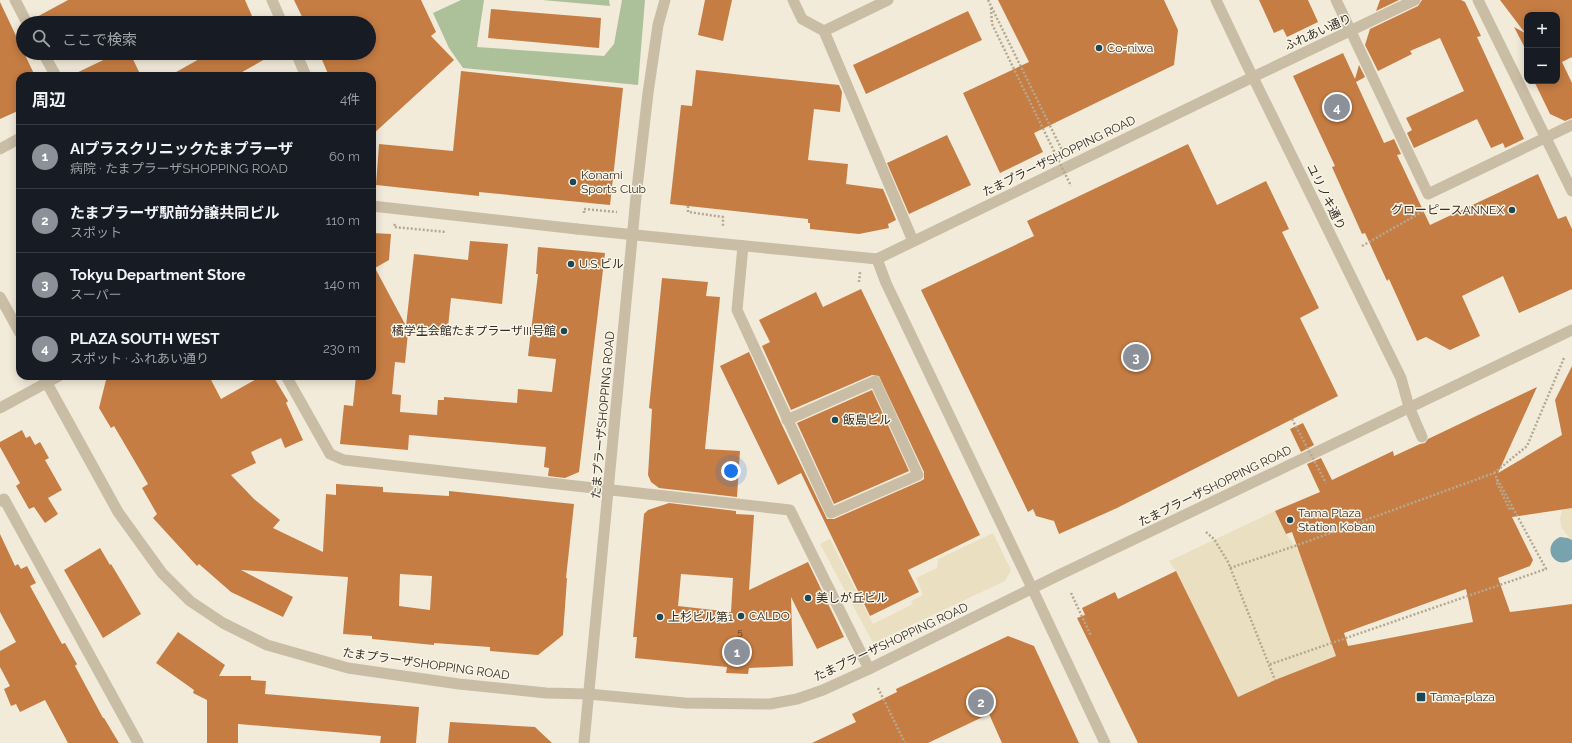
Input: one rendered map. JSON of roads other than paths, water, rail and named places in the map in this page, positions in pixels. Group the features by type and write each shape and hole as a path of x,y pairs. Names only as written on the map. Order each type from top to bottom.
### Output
{"street":[{"path":"15,0 24,16"},
{"path":"272,0 279,16"},
{"name":"たまプラーザSHOPPING ROAD","path":"588,694 636,197 648,93 658,24 665,0"},
{"path":"793,0 802,20 824,31 913,241"},
{"path":"824,31 888,0"},
{"name":"ユリノキ通り","path":"1216,0 1401,378 1410,407 1422,437"},
{"path":"1336,0 1428,194 1572,125"},
{"name":"ふれあい通り","path":"1253,77 1351,32 1415,0"},
{"path":"1478,0 1572,191"},
{"path":"47,60 54,72"},
{"path":"299,60 304,72"},
{"name":"たまプラーザSHOPPING ROAD","path":"877,259 1253,77"},
{"path":"0,149 16,140"},
{"path":"376,206 577,229 877,259 890,290 1105,743"},
{"path":"743,246 737,310 831,513 918,475 875,381 788,420"},
{"path":"0,297 16,326"},
{"name":"たまプラーザSHOPPING ROAD","path":"45,380 118,512 133,535 162,573 190,601 223,623 267,645 348,668 459,684 546,693 588,694 685,703 770,704 797,699 823,690 869,669 1032,588 1572,330"},
{"path":"0,408 45,380"},
{"path":"288,380 330,454 344,460 790,510 869,669"},
{"path":"0,501 4,499 138,743"},
{"path":"584,743 588,694"}],"water":[{"path":"1560,537 1572,540 1572,559 1566,562 1555,560 1552,556 1551,546 1554,541"}],"place":[{"name":"Co-niwa","path":"1099,48"},
{"name":"PLAZA SOUTH WEST","path":"1337,107"},
{"name":"Konami Sports Club","path":"573,182"},
{"name":"グローピースANNEX","path":"1512,210"},
{"name":"U.S.ビル","path":"571,264"},
{"name":"橘学生会館たまプラーザIII号館","path":"564,331"},
{"name":"Tokyu Department Store","path":"1136,357"},
{"name":"飯島ビル","path":"835,420"},
{"name":"Tama Plaza Station Koban","path":"1290,520"},
{"name":"美しが丘ビル","path":"808,598"},
{"name":"CALDO","path":"741,616"},
{"name":"上杉ビル第1","path":"660,617"},
{"name":"AIプラスクリニックたまプラーザ","path":"737,652"},
{"name":"Tama-plaza","path":"1421,697"},
{"name":"たまプラーザ駅前分譲共同ビル","path":"981,702"}]}
